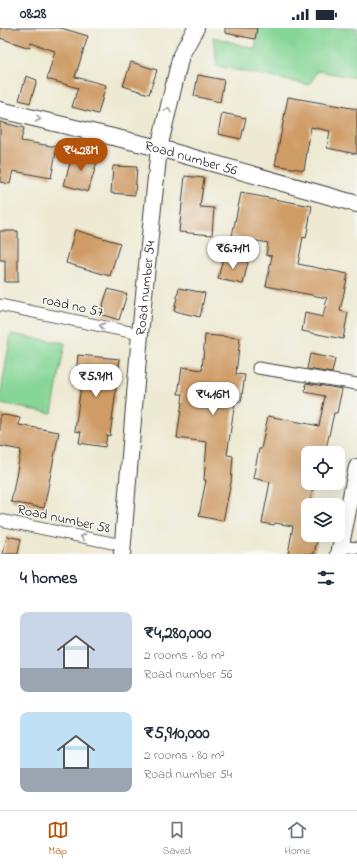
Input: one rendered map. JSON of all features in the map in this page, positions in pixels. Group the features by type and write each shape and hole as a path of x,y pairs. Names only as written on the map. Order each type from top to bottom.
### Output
{"street":[{"name":"Road number 54","path":"122,550 140,334 159,148 182,55 196,28"},
{"name":"Road number 56","path":"0,110 159,148 357,204"},
{"name":"road no 57","path":"0,305 140,334"},
{"path":"258,368 357,384"},
{"path":"357,467 339,550 357,548"},
{"name":"Road number 58","path":"0,520 122,550"}],"green space":[{"path":"258,28 357,28 357,78 318,71 309,85 217,66 213,37 255,49"},
{"path":"11,334 65,343 52,413 0,404"}],"building":[{"path":"0,28 61,28 88,36 75,77 106,85 98,114 72,107 78,88 47,79 55,51 31,43 30,48 0,38"},
{"path":"225,28 257,28 255,39 225,33"},
{"path":"131,62 157,70 149,94 123,86"},
{"path":"198,75 224,80 220,102 194,96"},
{"path":"26,76 37,80 30,103 19,100"},
{"path":"288,97 357,109 357,154 327,148 330,131 311,127 304,170 275,165"},
{"path":"222,113 246,118 241,139 218,134"},
{"path":"0,122 24,128 21,141 57,147 51,178 13,171 10,184 0,182"},
{"path":"73,152 98,159 88,192 64,185"},
{"path":"113,166 137,167 135,195 111,193"},
{"path":"185,176 204,178 200,207 214,208 212,235 179,232"},
{"path":"241,193 312,206 306,238 303,237 298,264 348,274 340,311 348,313 343,339 302,331 305,313 323,317 327,298 266,286 272,256 266,255 268,243 232,236"},
{"path":"75,230 120,243 110,276 66,263"},
{"path":"0,231 18,231 18,282 5,282 5,260 0,260"},
{"path":"223,257 248,262 243,284 218,279"},
{"path":"179,288 205,293 200,317 174,311"},
{"path":"108,289 127,294 119,320 100,314"},
{"path":"205,335 240,338 236,374 245,375 241,402 235,401 227,455 233,456 231,483 223,521 199,516 206,480 204,480 207,442 177,438 183,394 178,394 182,367 202,370"},
{"path":"310,354 335,359 332,373 307,369"},
{"path":"78,355 120,359 110,436 107,435 105,447 79,443 81,432 75,431 81,385 75,385"},
{"path":"306,383 342,389 337,413 334,413 327,446 301,446 301,490 312,490 311,498 301,498 301,542 317,542 314,554 288,554 293,526 275,523 274,525 262,523 270,482 253,478 268,416 319,426 325,396 305,392"},
{"path":"0,414 20,418 19,425 59,432 44,508 11,502 21,450 0,446"},
{"path":"7,536 21,539 18,554 3,554"}]}
